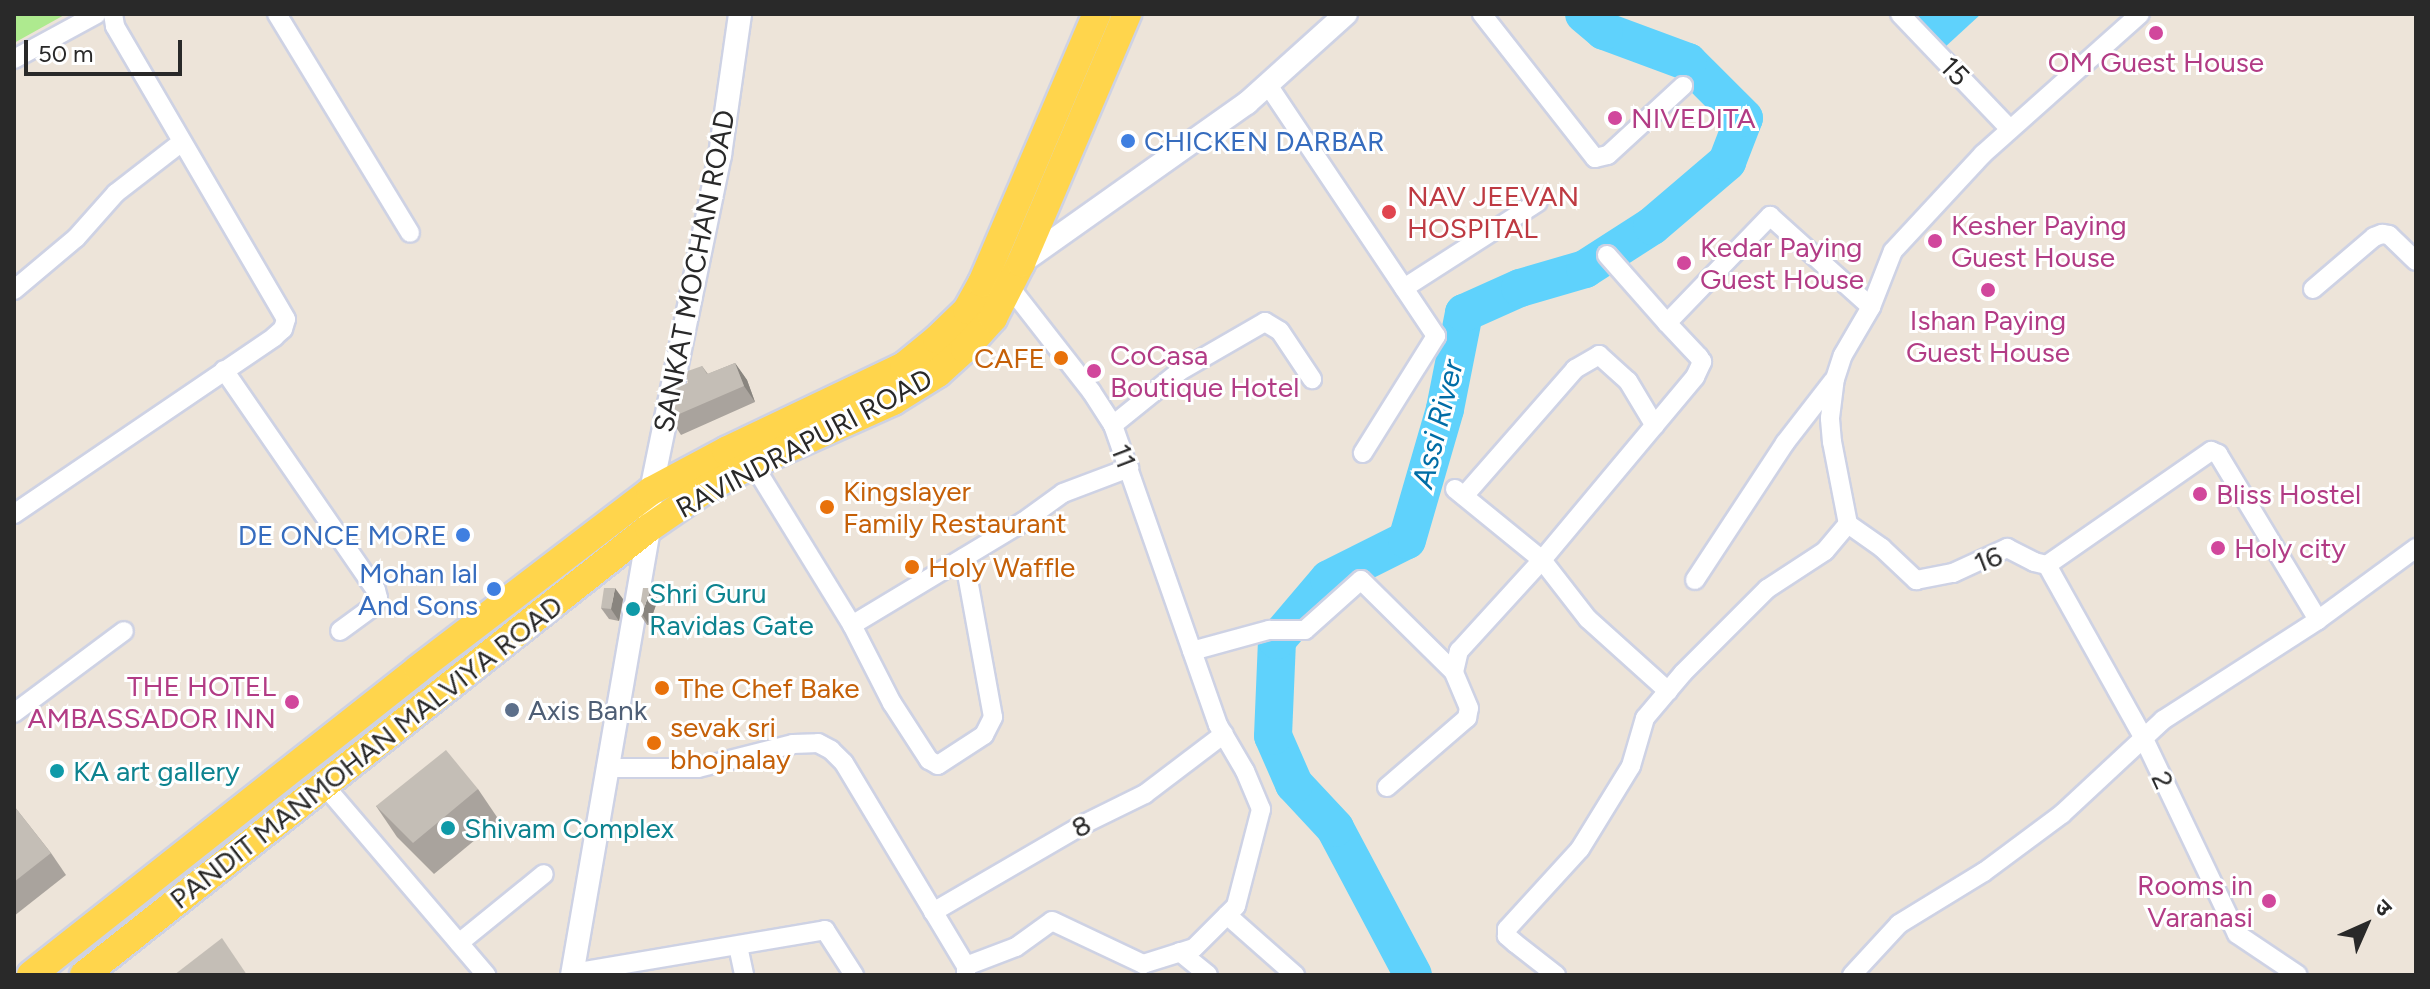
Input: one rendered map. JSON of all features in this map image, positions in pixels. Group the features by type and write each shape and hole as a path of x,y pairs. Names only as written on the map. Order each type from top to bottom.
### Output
{"main road":[{"name":"RAVINDRAPURI ROAD","path":"31,975 418,669 651,491 904,366 967,310 982,283 1097,14"},
{"name":"RAVINDRAPURI ROAD","path":"649,528 704,490 753,464 893,401 938,373 993,318 1127,14"},
{"name":"PANDIT MANMOHAN MALVIYA ROAD","path":"84,975 649,528"}],"street":[{"path":"14,59 97,14"},
{"path":"14,514 274,337 283,329 286,319 115,26 113,14"},
{"path":"277,14 410,233"},
{"name":"SANKAT MOCHAN ROAD","path":"572,974 649,528 651,491 720,155 740,14"},
{"path":"1015,274 1268,85 1346,14"},
{"path":"1482,14 1595,158 1608,155 1683,86"},
{"name":"15","path":"1900,14 2010,129"},
{"path":"1556,975 1507,936 1507,929 1580,849 1631,766 1645,718 1767,589 1825,551 1848,524 1832,442 1830,418 1835,379 1843,355 1871,307 1893,251 2010,129 2140,14"},
{"path":"1268,85 1436,336 1363,453"},
{"path":"15,288 76,238 125,185 182,142"},
{"path":"1404,288 1538,202"},
{"path":"1667,323 1770,216 1871,307"},
{"path":"2313,289 2374,237 2382,234 2389,235 2416,261"},
{"path":"1454,672 1459,651 1542,560 1655,426 1695,377 1702,362 1607,255"},
{"name":"11","path":"1015,274 1113,425 1192,651 1224,734 1261,809 1236,906 1227,915"},
{"path":"1113,425 1180,371 1265,322 1280,331 1312,379"},
{"path":"1655,426 1628,381 1599,355 1575,369 1460,492 1542,560 1588,619 1668,691"},
{"path":"224,370 376,590 378,598 374,606 340,631"},
{"path":"1695,580 1785,443 1835,379"},
{"name":"16","path":"1848,524 1864,533 1916,580 1953,573 2007,548 2047,565 2207,452 2218,454 2318,620"},
{"path":"753,464 852,625 892,703 929,760 938,765 949,761 984,735 993,717 964,558"},
{"path":"852,625 964,558 1063,493 1129,468"},
{"path":"1852,975 1899,924 1984,872 2062,814 2163,720 2318,620 2416,548"},
{"name":"2","path":"2047,565 2143,737 2237,934 2298,975"},
{"path":"1192,651 1269,630 1305,630 1361,580 1454,672 1469,708 1467,718 1387,787"},
{"path":"14,713 124,631"},
{"name":"8","path":"933,912 1086,823 1145,794 1224,734"},
{"path":"606,768 698,768 793,744 818,743 844,763 966,970 1016,947 1052,921 1143,964 1194,948 1227,915 1295,975"},
{"path":"324,785 486,975"},
{"path":"459,943 544,874"},
{"path":"572,974 825,930 854,975"},
{"path":"738,946 744,975"},
{"path":"1180,952 1208,975"}],"green space":[{"path":"14,14 66,14 14,43"}],"water":[{"path":"1916,14 1981,14 1944,48"}],"building":[{"path":"735,363 744,386 670,418 667,409 671,388 688,383 685,372 702,366 707,374"},
{"path":"604,588 615,588 611,609 601,608"},
{"path":"643,588 651,588 642,614 639,613"},
{"path":"446,750 478,789 413,843 376,806"},
{"path":"14,806 51,853 14,882"},
{"path":"222,938 247,975 174,975"}],"waterway":[{"name":"Assi River","path":"1413,975 1335,828 1294,784 1273,736 1277,640 1329,579 1407,540 1445,409 1464,313 1520,288 1585,269 1652,226 1727,162 1744,118 1688,62 1604,31 1584,14"}],"place":[{"name":"OM Guest House","path":"2156,33"},
{"name":"NIVEDITA","path":"1615,118"},
{"name":"CHICKEN DARBAR","path":"1128,141"},
{"name":"NAV JEEVAN HOSPITAL","path":"1389,212"},
{"name":"Kesher Paying Guest House","path":"1935,241"},
{"name":"Kedar Paying Guest House","path":"1684,263"},
{"name":"Ishan Paying Guest House","path":"1988,290"},
{"name":"CAFE","path":"1061,358"},
{"name":"CoCasa Boutique Hotel","path":"1094,371"},
{"name":"Bliss Hostel","path":"2200,494"},
{"name":"Kingslayer Family Restaurant","path":"827,507"},
{"name":"DE ONCE MORE","path":"463,535"},
{"name":"Holy city","path":"2218,548"},
{"name":"Holy Waffle","path":"912,567"},
{"name":"Mohan lal And Sons","path":"494,589"},
{"name":"Shri Guru Ravidas Gate","path":"633,609"},
{"name":"The Chef Bake","path":"662,688"},
{"name":"THE HOTEL AMBASSADOR INN","path":"292,702"},
{"name":"Axis Bank","path":"512,710"},
{"name":"sevak sri bhojnalay","path":"654,743"},
{"name":"KA art gallery","path":"57,771"},
{"name":"Shivam Complex","path":"448,828"},
{"name":"Rooms in Varanasi","path":"2269,901"}]}
